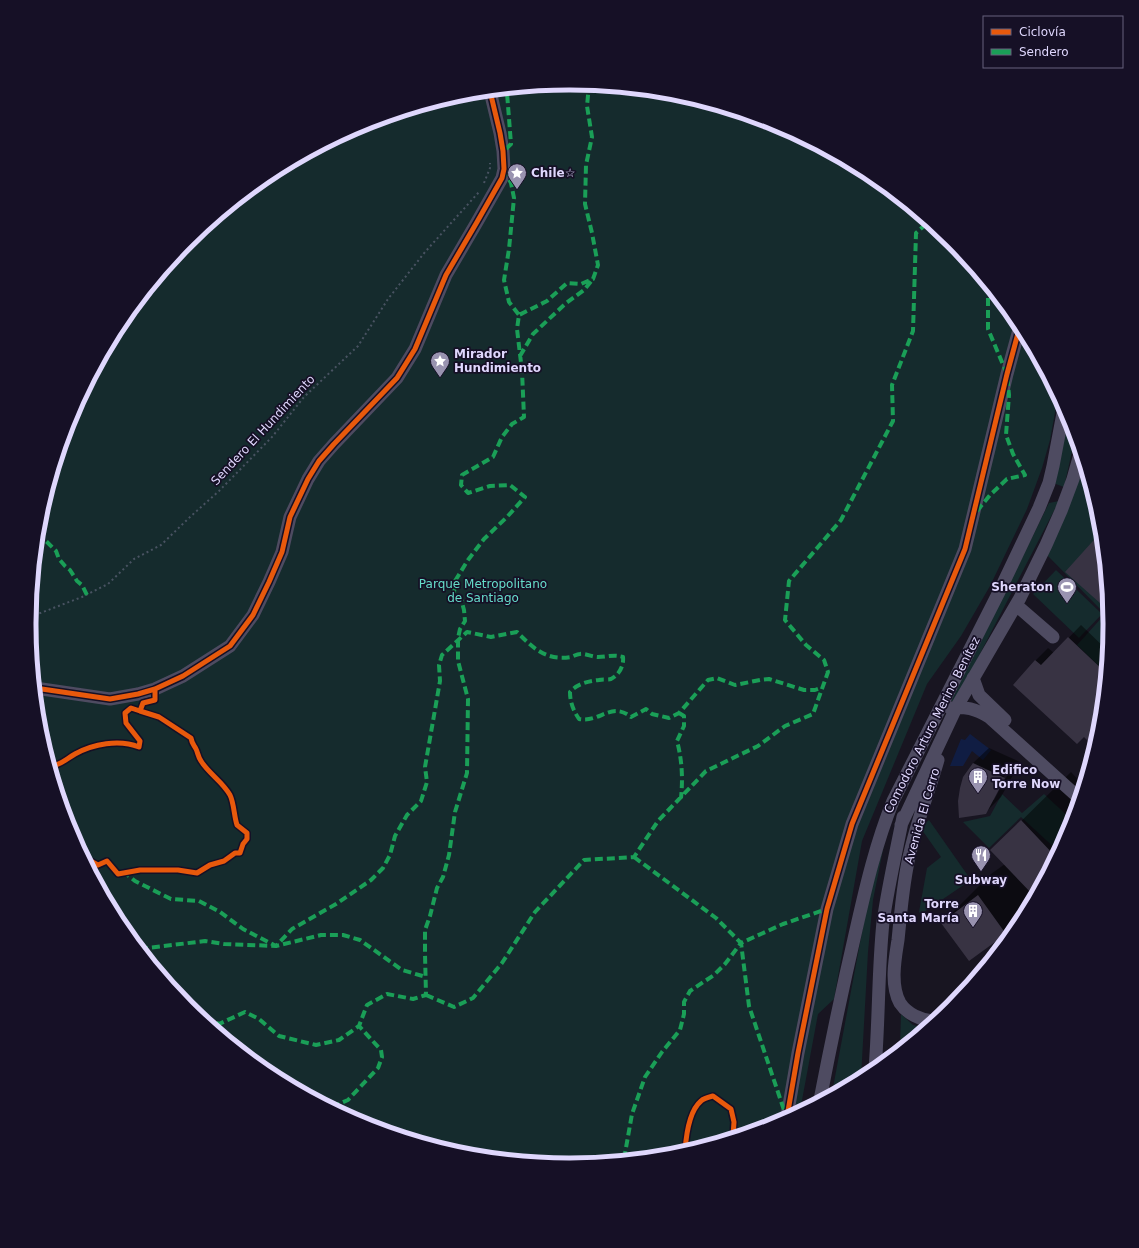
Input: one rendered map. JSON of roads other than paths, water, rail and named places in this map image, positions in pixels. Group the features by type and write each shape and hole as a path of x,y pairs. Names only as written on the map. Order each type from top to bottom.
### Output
{"street":[{"path":"40,689 110,698 138,694 155,689 183,676 230,646 253,615 269,582 282,552 290,517 308,479 319,461 397,378 415,349 446,275 502,178 504,168 503,151 491,96"},
{"path":"789,1110 798,1053 827,909 852,824 965,549 1018,335"},
{"name":"Comodoro Arturo Merino Benítez","path":"821,1094 840,1000 868,877 885,820 937,713 999,592 1039,508 1049,483 1062,420"},
{"name":"Avenida El Cerro","path":"901,825 956,708 1016,605 1046,545 1061,511 1078,462"},
{"path":"1016,605 1053,637"},
{"path":"973,678 979,695 985,702 1078,785"},
{"path":"937,713 956,708 973,709 989,717 1075,795"},
{"name":"Avenida El Cerro","path":"927,1020 910,1013 900,1003 897,996 894,966 906,872 915,833 940,753 944,733"},
{"name":"Avenida El Cerro","path":"875,1061 883,923 907,795 923,742"}],"water":[{"path":"970,734 991,750 983,760 972,751 963,766 950,766 961,739 965,740"}],"place":[{"name":"Chile☆","path":"517,190"},
{"name":"Mirador Hundimiento","path":"440,378"},
{"name":"Sheraton","path":"1067,604"},
{"name":"Edifico Torre Now","path":"978,794"},
{"name":"Subway","path":"981,872"},
{"name":"Torre Santa María","path":"973,928"}],"park label":[{"name":"Parque Metropolitano de Santiago","path":"483,591"}]}
